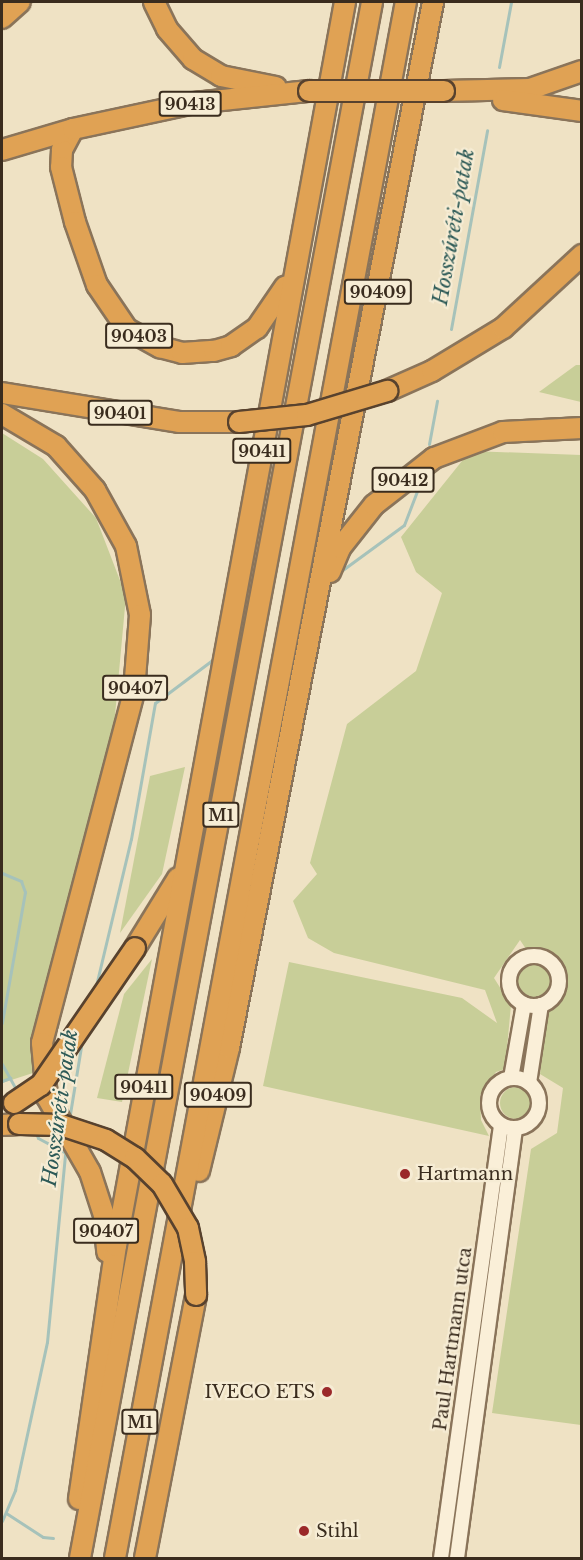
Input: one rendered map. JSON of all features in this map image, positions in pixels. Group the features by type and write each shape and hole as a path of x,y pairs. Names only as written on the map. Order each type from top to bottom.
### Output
{"highway":[{"path":"2,18 20,2"},
{"path":"154,2 174,39 207,68 239,82 309,91"},
{"name":"90411","path":"73,1558 106,1311 186,862 345,2"},
{"name":"M1","path":"80,1558 372,2"},
{"name":"M1","path":"115,1558 406,2"},
{"name":"90409","path":"166,1286 184,1236 229,1048 307,640 350,443 433,2"},
{"path":"444,92 530,89 582,71"},
{"name":"90413","path":"73,129 194,103 309,91 444,92 582,111"},
{"path":"2,150 73,129"},
{"name":"90403","path":"73,129 62,150 61,167 97,285 127,328 160,348 198,354 231,346 246,337 274,308 285,289 301,235"},
{"name":"90401","path":"2,393 179,422 239,422 307,415 387,391 442,365 503,328 582,255"},
{"name":"90407","path":"2,414 56,446 95,490 126,546 140,615 134,692 42,1043 44,1085 53,1111 81,1155 104,1215 106,1311"},
{"name":"90412","path":"307,640 340,548 389,490 434,458 469,442 523,428 582,428"},
{"path":"8,1106 41,1085 135,948 186,862"},
{"path":"10,1125 61,1125 105,1140 135,1158 162,1184 188,1228 195,1262 196,1295 145,1558"}],"street":[{"path":"541,957 554,967 558,982 551,999 541,1005 524,1004 509,986 510,972 520,959 541,957"},
{"path":"511,1078 524,1004"},
{"path":"529,1083 541,1005"},
{"path":"511,1078 529,1083 538,1095 539,1109 527,1125 515,1129 501,1125 492,1116 490,1096 496,1086 511,1078"},
{"name":"Paul Hartmann utca","path":"441,1558 501,1125"},
{"name":"Paul Hartmann utca","path":"457,1558 515,1129"}],"green space":[{"path":"576,365 581,365 581,402 539,392"},
{"path":"2,433 43,459 96,518 126,596 114,726 37,1020 33,1073 2,1083"},
{"path":"470,451 581,455 581,1425 492,1413 531,1149 557,1133 563,1088 540,1074 547,1011 568,981 551,955 526,949 520,940 494,978 511,1005 505,1069 496,1072 480,1095 481,1120 489,1136 263,1086 289,962 462,998 497,1023 485,990 334,953 308,938 293,901 317,874 310,863 347,724 416,671 442,593 416,572 401,537"},
{"path":"185,767 162,874 120,933 150,776"},
{"path":"152,959 122,1102 97,1098 124,994"},
{"path":"532,961 540,962 546,967 551,973 551,989 546,995 540,1000 532,1001 524,1000 518,995 513,989 512,981 513,973 518,967 524,962"},
{"path":"516,1087 527,1092 532,1103 527,1114 516,1119 505,1114 500,1103 505,1092"}],"waterway":[{"name":"Hosszúréti-patak","path":"499,67 511,2"},
{"name":"Hosszúréti-patak","path":"451,329 487,130"},
{"name":"Hosszúréti-patak","path":"429,444 437,401"},
{"name":"Hosszúréti-patak","path":"337,574 404,525 422,478"},
{"name":"Hosszúréti-patak","path":"94,994 131,839 155,703 215,658"},
{"path":"2,873 21,881 25,892 2,1023"},
{"name":"Hosszúréti-patak","path":"69,1120 82,1041"},
{"path":"2,1064 17,1091"},
{"path":"2,1081 10,1078"},
{"path":"36,1133 38,1138 64,1152"},
{"name":"Hosszúréti-patak","path":"2,1521 15,1490 47,1342 66,1145"},
{"path":"6,1513 43,1537 53,1538"}],"place":[{"name":"Hartmann","path":"405,1174"},
{"name":"IVECO ETS","path":"327,1392"},
{"name":"Stihl","path":"304,1531"}]}
